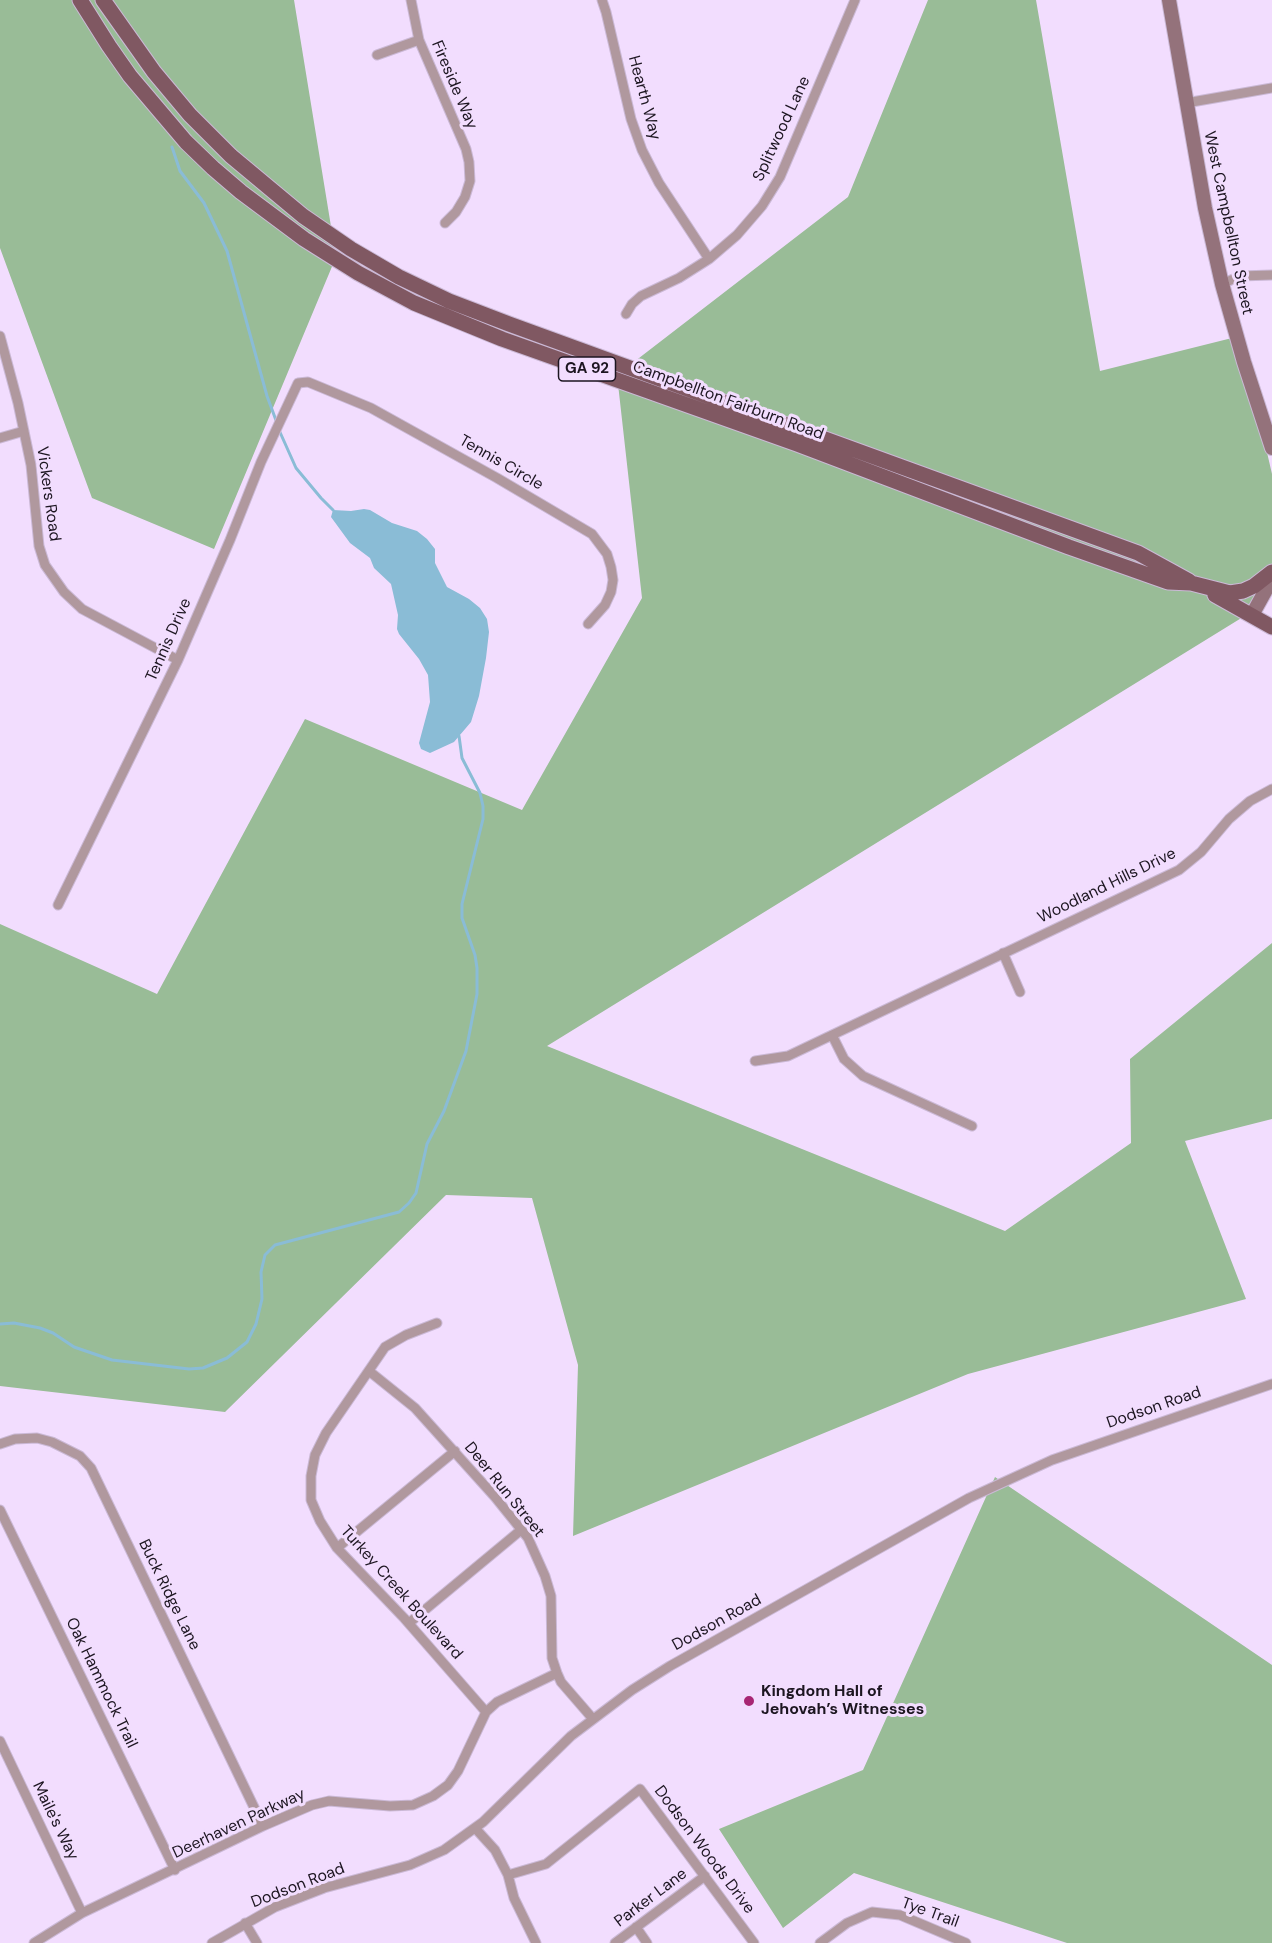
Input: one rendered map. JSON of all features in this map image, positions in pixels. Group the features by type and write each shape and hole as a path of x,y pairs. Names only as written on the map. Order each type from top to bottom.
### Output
{"main road":[{"name":"Campbellton Fairburn Road","path":"80,0 130,76 186,142 213,168 304,239 386,288 472,328 797,444 1069,547 1168,582 1191,583"},
{"name":"Campbellton Fairburn Road","path":"103,0 171,94 231,156 303,216 351,249 399,277 449,301 509,324 1138,553 1272,627"},
{"name":"West Campbellton Street","path":"1169,0 1205,208 1222,284 1272,448"},
{"path":"1191,583 1230,593 1254,586 1272,572"},
{"path":"1252,615 1272,579"}],"street":[{"name":"Fireside Way","path":"411,0 419,40 470,162 470,181 465,197 456,212 444,223"},
{"name":"Hearth Way","path":"602,0 631,119 642,150 659,183 709,259"},
{"path":"843,0 854,2"},
{"name":"Splitwood Lane","path":"626,314 641,296 679,278 709,259 737,235 762,206 780,177 854,2"},
{"path":"377,55 419,40"},
{"path":"1186,103 1272,88"},
{"path":"1222,284 1240,276 1272,275"},
{"name":"Vickers Road","path":"0,336 24,432 37,508 39,546 51,575 64,592 82,609 178,660"},
{"name":"Tennis Circle","path":"298,383 308,382 371,408 497,477 592,534 607,554 612,567 613,580 605,605 598,616 588,624"},
{"name":"Tennis Drive","path":"58,905 178,660 261,462 298,383"},
{"path":"0,438 24,432"},
{"name":"Woodland Hills Drive","path":"755,1061 788,1056 1179,870 1201,852 1229,819 1250,801 1272,789"},
{"path":"1003,954 1020,992"},
{"path":"832,1035 844,1059 863,1076 972,1126"},
{"name":"Turkey Creek Boulevard","path":"437,1323 406,1335 385,1347 326,1433 315,1455 311,1476 311,1500 320,1521 338,1548 486,1712"},
{"name":"Deer Run Street","path":"369,1371 415,1408 528,1538 551,1596 552,1658 557,1673 561,1682 593,1719"},
{"name":"Dodson Road","path":"212,1943 275,1907 324,1888 411,1865 444,1850 475,1828 540,1765 593,1719 632,1690 969,1498 1052,1460 1272,1384"},
{"name":"Buck Ridge Lane","path":"0,1444 15,1439 37,1438 52,1442 80,1456 91,1468 263,1826"},
{"path":"338,1548 455,1452"},
{"name":"Oak Hammock Trail","path":"0,1510 175,1870"},
{"path":"408,1623 521,1530"},
{"path":"486,1712 497,1702 557,1673"},
{"name":"Deerhaven Parkway","path":"34,1943 82,1913 263,1826 312,1805 330,1802 401,1806 413,1805 433,1796 448,1785 458,1771 486,1712"},
{"name":"Maile's Way","path":"0,1741 82,1913"},
{"name":"Dodson Woods Drive","path":"508,1875 546,1864 640,1789 754,1943"},
{"path":"475,1828 495,1850 508,1875 514,1898 536,1943"},
{"name":"Parker Lane","path":"615,1943 705,1876"},
{"name":"Tye Trail","path":"820,1943 848,1923 872,1912 900,1915 966,1943"},
{"path":"245,1923 257,1943"},
{"path":"636,1928 647,1943"}],"green space":[{"path":"0,0 294,0 336,257 214,549 92,498 0,248"},
{"path":"928,0 1036,0 1100,371 1240,336 1272,474 1272,571 1243,617 547,1046 1005,1231 1131,1143 1130,1059 1272,943 1272,1119 1185,1141 1246,1299 968,1374 573,1536 578,1365 532,1198 446,1195 225,1412 0,1386 0,924 157,994 305,719 522,810 642,598 617,375 848,197"},
{"path":"995,1477 1272,1665 1272,1943 1067,1943 854,1873 783,1928 719,1829 863,1770"}],"water":[{"path":"364,509 392,523 417,531 427,539 435,549 435,563 447,587 469,599 480,608 487,619 489,632 486,658 479,696 471,722 454,742 430,753 421,749 419,743 430,702 428,675 419,659 399,634 398,615 391,584 374,568 370,558 350,543 331,517 333,510"}],"waterway":[{"path":"172,147 180,171 204,203 227,251 267,396 277,423"},
{"path":"279,430 296,468 333,510"},
{"path":"0,1324 14,1323 40,1328 53,1333 74,1347 112,1360 189,1369 203,1368 227,1358 247,1342 256,1324 262,1299 261,1272 265,1255 275,1245 399,1212 409,1203 416,1193 427,1144 444,1111 466,1051 477,994 475,955 462,918 462,904 483,819 483,806 480,793 462,758 459,736"}],"place":[{"name":"Kingdom Hall of Jehovah’s Witnesses","path":"749,1701"}]}
